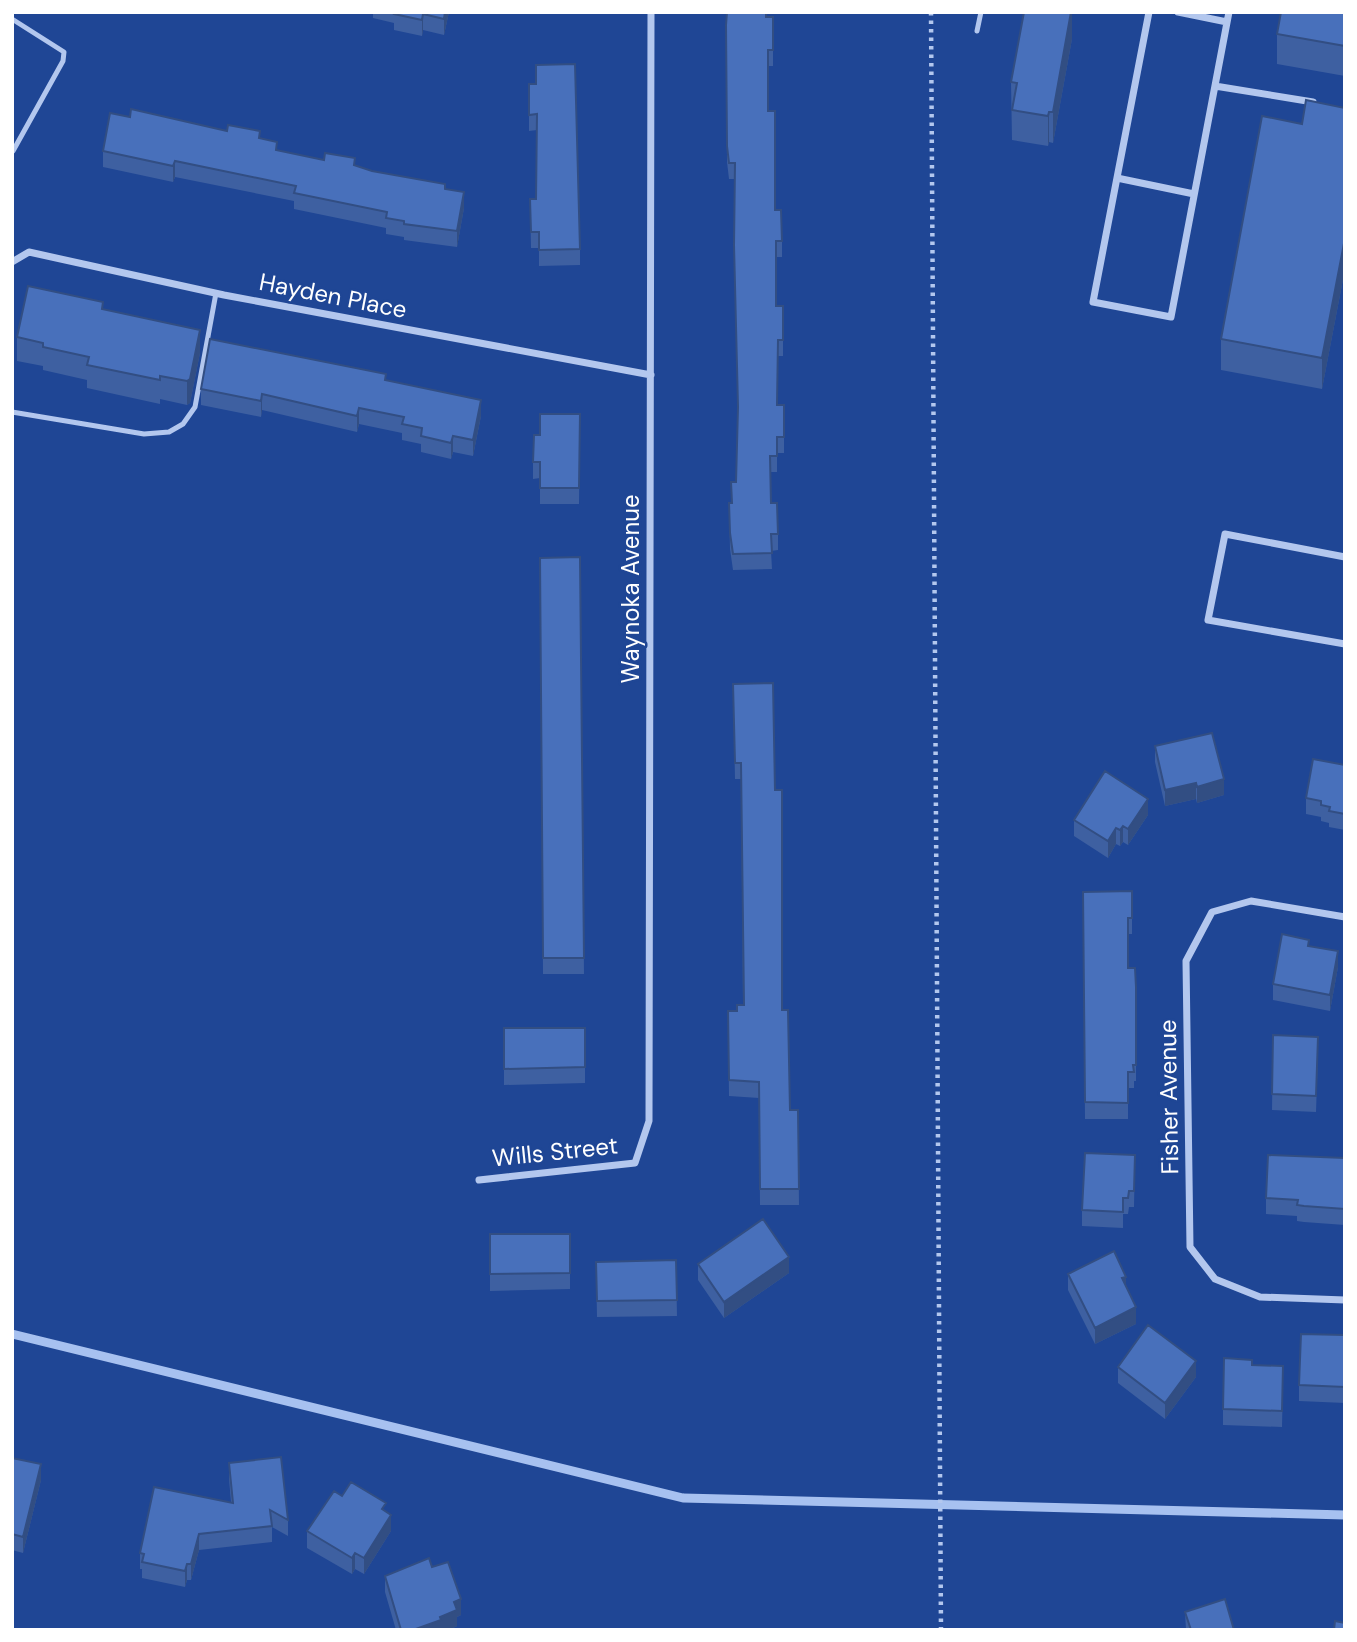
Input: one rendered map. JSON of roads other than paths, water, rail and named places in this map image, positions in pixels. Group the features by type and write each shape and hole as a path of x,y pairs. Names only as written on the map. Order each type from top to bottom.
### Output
{"street":[{"name":"Waynoka Avenue","path":"635,1163 649,1121 651,12"},
{"path":"1149,12 1093,302 1171,317 1228,12"},
{"path":"1178,12 1227,22"},
{"path":"1215,86 1319,103"},
{"path":"1117,178 1194,194"},
{"name":"Hayden Place","path":"12,262 29,252 216,293 651,375"},
{"path":"1345,557 1225,534 1208,620 1345,644"},
{"name":"Fisher Avenue","path":"1345,917 1251,901 1212,912 1186,961 1190,1247 1215,1279 1259,1297 1345,1300"},
{"name":"Wills Street","path":"479,1180 635,1163"}],"lane":[{"path":"977,31 981,12"},
{"path":"12,19 64,52 63,61 13,151"},
{"path":"12,412 145,434 169,432 183,424 195,407 216,293"}],"waterway":[{"path":"12,1334 683,1498 1345,1515"}]}
